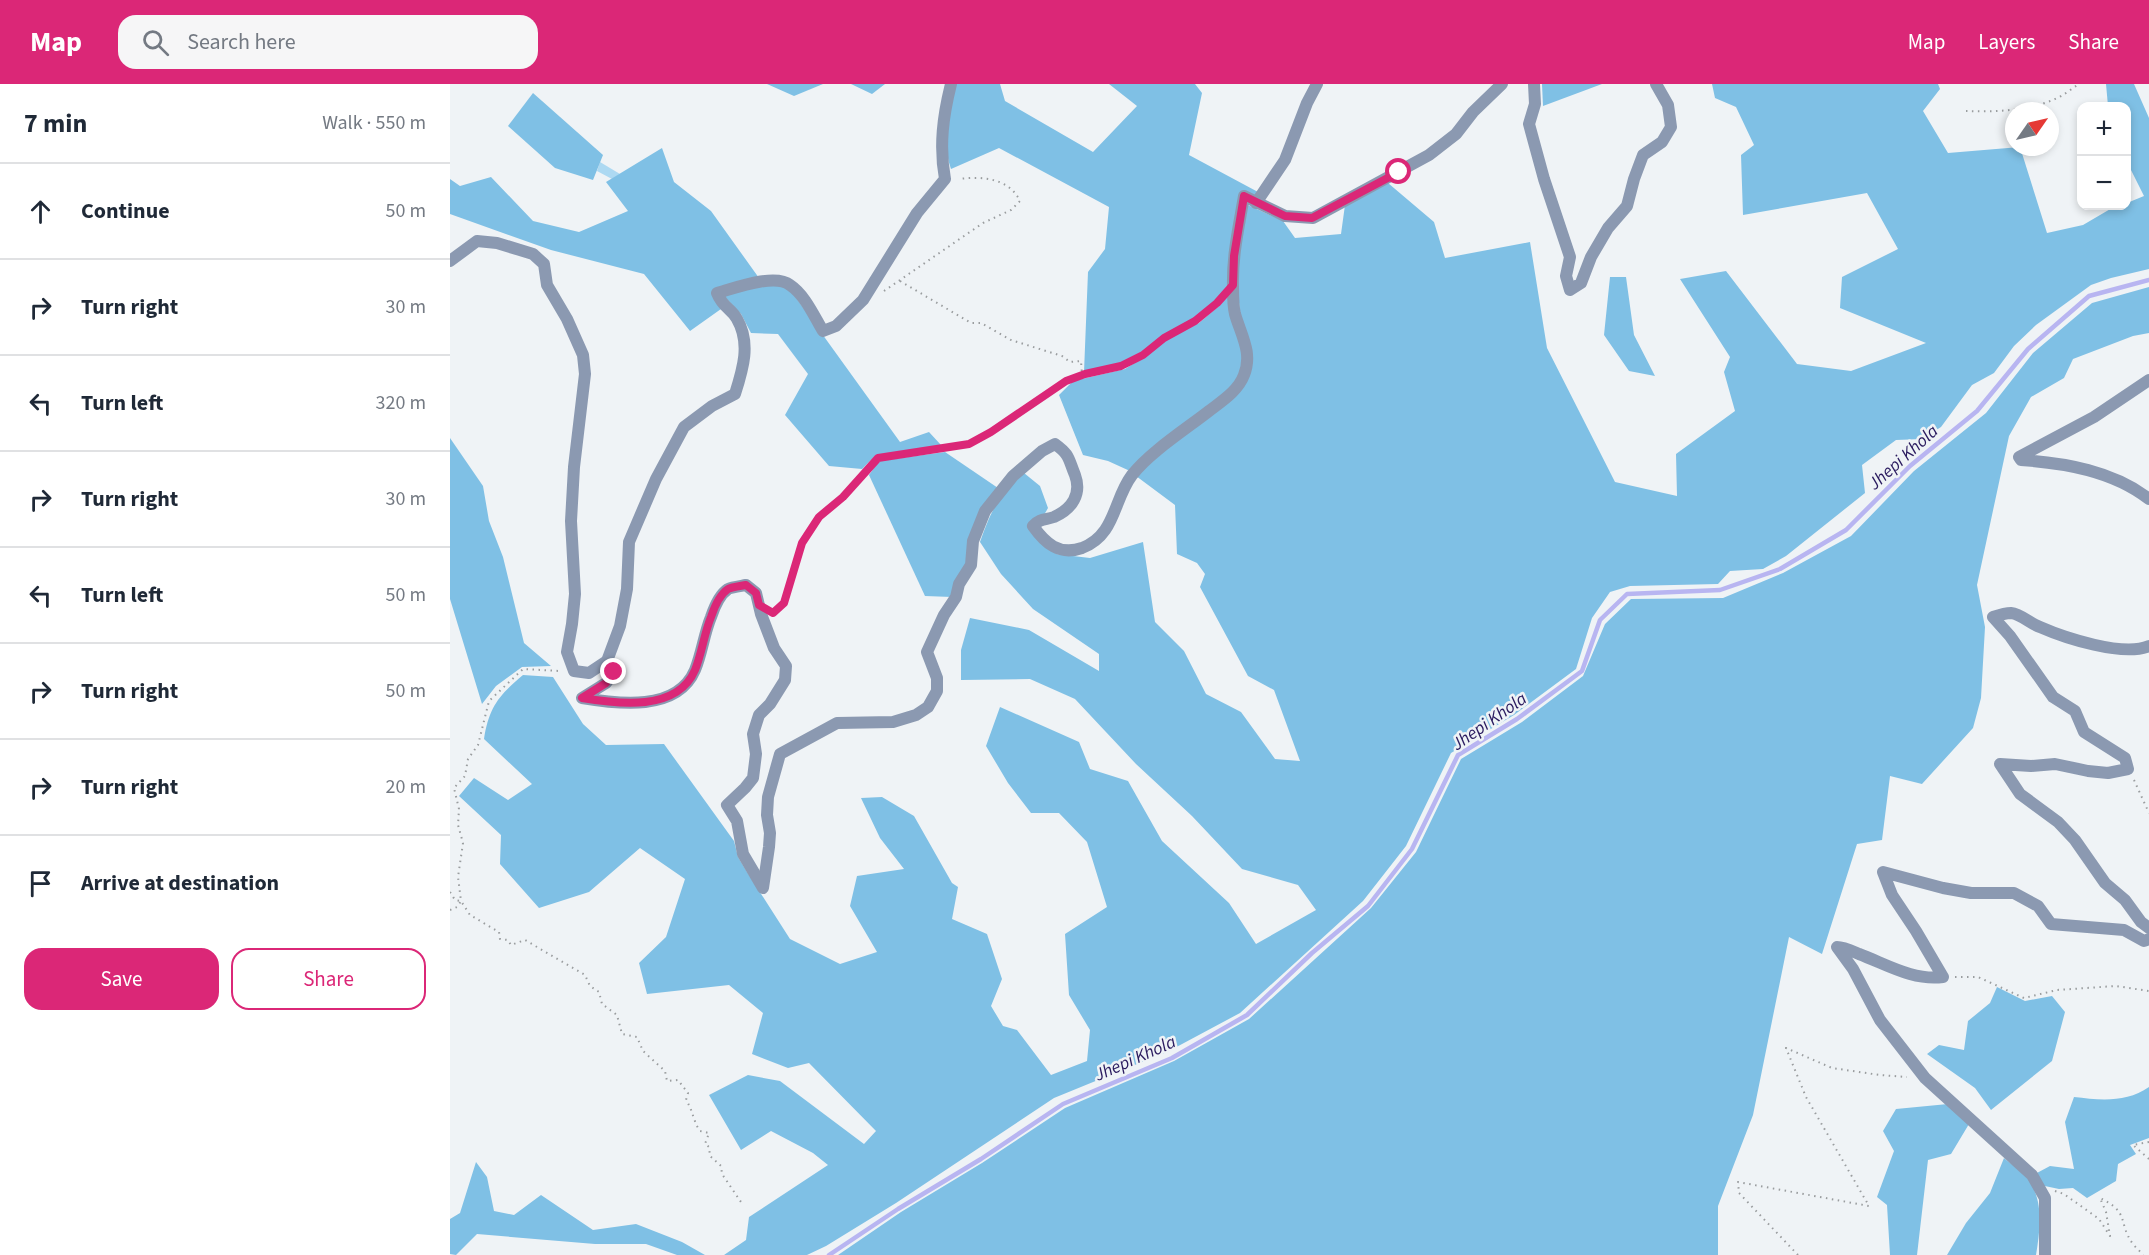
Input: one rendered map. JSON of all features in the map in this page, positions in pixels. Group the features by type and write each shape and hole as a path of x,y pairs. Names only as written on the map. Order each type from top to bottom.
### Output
{"street":[{"path":"450,261 477,241 497,243 533,254 544,264 547,285 583,355 585,374 574,467 571,521 575,594 567,652 574,671 589,673 607,661 621,626 627,589 629,542 656,479 684,427 712,406 735,394 744,366 745,339 736,317 721,304 717,293 775,279 790,284 823,331 836,326 863,300 917,213 945,179 941,160 941,133 951,84"},
{"path":"1256,203 1285,160 1307,103 1317,84"},
{"path":"607,661 614,672 606,683 582,698 610,703 636,703 662,699 681,690 694,672 716,604 728,589 746,585 756,593 774,648 786,666 785,680 770,704 759,715 753,734 756,754 753,778 727,805 737,821 743,854 763,888 770,833 767,815 768,797 780,754 837,723 893,722 928,707 937,691 936,678 927,652 944,615 956,597 959,584 971,565 973,541 985,511 1000,490 1028,462 1055,444 1067,453 1078,493 1064,512 1052,518 1039,520 1033,526 1043,540 1053,548 1069,551 1082,548 1095,541 1108,527 1132,475 1158,451 1229,395 1244,377 1248,356 1244,335 1235,312 1233,285 1234,256 1244,196 1285,216 1312,218 1428,155 1456,134 1473,112 1502,84"},
{"path":"1534,84 1535,104 1529,124 1547,190 1570,257 1566,276 1570,290 1581,283 1591,257 1608,228 1627,206 1643,154 1662,142 1671,127 1668,105 1656,84"},
{"path":"2149,380 2094,417 2019,457 2021,460 2051,462 2089,471 2121,482 2149,500"},
{"path":"2149,646 2143,649 2112,649 2071,639 2038,627 2014,613 1993,617 2010,636 2053,697 2075,711 2084,732 2125,758 2128,769 2108,773 2055,764 2031,766 2000,764 2020,794 2058,822 2075,840 2105,883 2125,900 2141,922 2149,928"},
{"path":"2045,1255 2045,1198 2032,1175 1925,1078 1880,1020 1853,969 1837,947 1877,960 1902,972 1934,978 1943,977 1892,895 1883,872 1971,893 2014,893 2038,906 2051,924 2124,930 2144,941 2149,939"}],"path":[{"path":"1966,111 1991,112 2032,106 2056,99 2079,84"},
{"path":"882,293 983,223 1011,210 1020,201 1016,191 988,177 945,179"},
{"path":"900,281 971,323 981,323 1011,340 1062,356 1070,362 1082,361 1082,375"},
{"path":"759,605 773,613 784,603 802,543 819,517 843,497 878,458 969,444 991,432 1058,386 1082,375 1121,366 1143,355 1164,338 1195,321 1217,303 1233,285"},
{"path":"574,671 523,669 489,701 478,745 468,759 465,776 454,788 459,809 458,825 463,843 458,877 461,901 470,915 499,932 500,939 508,940 511,945 525,940 585,975 590,986 599,992 602,1004 617,1015 622,1034 637,1037 643,1051 665,1071 667,1081 678,1080 688,1093 686,1100 691,1106 693,1122 700,1131 709,1133 705,1144 709,1147 710,1156 721,1166 722,1174 743,1205"},
{"path":"2128,769 2149,813"},
{"path":"450,892 455,900 461,901"},
{"path":"450,910 457,908 461,901"},
{"path":"1943,977 1978,977 2024,998 2057,990 2116,986 2149,991"},
{"path":"1798,1255 1739,1193 1738,1182 1869,1206 1806,1097 1786,1047 1832,1068 1881,1076 1925,1078"},
{"path":"2149,1142 2133,1145 2149,1159"},
{"path":"2040,1189 2064,1194 2099,1219 2110,1236 2106,1212 2100,1198 2112,1204 2122,1215 2132,1243 2143,1255"}],"shaded area":[{"path":"767,84 823,84 794,96"},
{"path":"851,84 885,84 872,94"},
{"path":"953,84 1000,84 1005,101 1093,152 1137,106 1109,84 1195,84 1202,93 1189,155 1258,192 1254,200 1244,195 1231,284 1215,302 1193,319 1162,336 1141,354 1120,365 1084,372 1088,272 1105,249 1109,207 999,148 951,169 946,138"},
{"path":"1542,84 1602,84 1543,106"},
{"path":"1712,84 1938,84 1940,89 1923,111 1948,153 2005,148 2005,156 2023,156 2047,233 2083,225 2109,210 2131,210 2131,201 2144,196 2131,170 2131,102 2108,102 2106,84 2134,84 2149,118 2149,269 2091,285 2036,325 2014,346 1994,373 1972,385 1941,427 1922,439 1896,440 1862,465 1865,493 1786,556 1763,569 1730,571 1718,584 1630,586 1610,592 1592,618 1576,669 1514,715 1451,753 1406,846 1363,901 1240,1013 1169,1051 1054,1098 896,1203 826,1246 807,1255 724,1255 746,1240 749,1217 828,1165 813,1153 771,1131 741,1150 709,1095 748,1075 780,1081 864,1144 876,1131 809,1063 788,1068 752,1054 763,1013 729,985 647,994 639,963 666,937 685,879 640,848 589,892 539,908 500,864 501,835 459,796 474,778 508,800 532,784 484,739 492,710 501,696 523,675 553,677 583,724 606,745 664,744 734,841 738,857 790,939 840,964 877,952 850,906 857,876 904,869 880,838 861,798 882,797 914,816 952,883 958,887 952,919 987,934 1002,979 991,1006 1003,1026 1017,1030 1051,1075 1087,1061 1090,1030 1069,995 1065,934 1107,907 1087,842 1059,813 1031,813 1008,783 986,746 1000,707 1079,742 1090,769 1128,781 1162,841 1229,903 1256,944 1316,910 1298,885 1242,869 1192,816 1136,764 1075,699 1030,679 961,680 961,650 970,618 1029,630 1099,671 1099,654 1033,609 1001,574 980,542 997,504 1024,473 1040,486 1048,508 1044,515 1029,524 1056,554 1090,558 1143,542 1155,622 1184,651 1206,694 1241,712 1275,759 1300,761 1274,690 1248,676 1200,587 1205,574 1197,563 1177,554 1175,505 1136,476 1248,377 1237,286 1238,259 1248,205 1283,221 1295,238 1341,234 1345,205 1388,183 1434,222 1445,258 1530,242 1547,348 1615,482 1677,496 1676,454 1735,411 1724,372 1730,357 1680,279 1726,271 1797,364 1851,371 1926,343 1840,308 1842,277 1898,249 1867,193 1743,215 1741,155 1754,145 1736,107 1715,98"},
{"path":"533,93 603,155 593,180 555,168 508,126"},
{"path":"662,148 674,182 711,211 759,278 713,292 721,309 690,331 644,274 551,250 450,214 450,179 460,186 491,177 533,221 579,232 628,211 606,182"},
{"path":"600,162 620,174 612,179 597,171"},
{"path":"1610,277 1626,277 1634,335 1655,376 1629,371 1604,335"},
{"path":"776,283 789,288 900,442 929,432 941,445 876,455 862,469 829,466 785,415 808,374 778,334 751,333 741,314 722,294"},
{"path":"2149,287 2149,333 2133,336 2073,359 2064,378 2031,397 2009,436 1977,585 1985,627 1981,698 1973,728 1922,784 1890,776 1882,840 1857,844 1822,954 1789,937 1753,1115 1718,1206 1718,1255 838,1255 901,1212 982,1163 1065,1108 1174,1061 1249,1019 1371,908 1416,852 1461,759 1522,722 1583,676 1605,624 1631,599 1723,598 1783,573 1851,536 1914,471 1986,413 2033,353 2092,303"},
{"path":"1230,293 1244,357 1240,377 1228,393 1130,471 1108,461 1083,455 1059,395 1073,381 1125,369 1147,355 1165,339 1199,323"},
{"path":"450,438 483,486 489,521 503,557 524,643 551,666 522,667 496,686 482,704 450,599"},
{"path":"945,452 998,488 968,564 952,597 925,596 869,475 879,461"},
{"path":"1997,987 2025,1001 2052,996 2065,1012 2052,1061 1991,1110 1975,1088 1927,1054 1939,1045 1964,1050 1968,1021 1990,1003"},
{"path":"2149,1087 2149,1138 2130,1145 2136,1154 2118,1164 2116,1181 2087,1198 2073,1188 2059,1189 2040,1185 2035,1174 2050,1166 2074,1169 2065,1122 2074,1097 2122,1098"},
{"path":"1948,1104 1969,1124 1951,1154 1928,1160 1917,1255 1890,1255 1887,1205 1877,1197 1894,1151 1883,1131 1896,1109"},
{"path":"2004,1158 2027,1177 2037,1198 2039,1226 2036,1255 1947,1255 1966,1223 1990,1193"},
{"path":"476,1162 487,1177 494,1211 514,1215 541,1195 593,1230 636,1224 682,1242 705,1255 677,1255 646,1244 595,1244 477,1234 456,1255 450,1254 450,1219 460,1213"}],"waterway":[{"name":"Jhepi Khola","path":"829,1255 1063,1104 1172,1058 1247,1015 1312,953 1368,906 1412,849 1458,755 1517,719 1582,671 1600,620 1627,594 1720,590 1780,569 1846,530 1910,466 1977,411 2028,349 2089,296 2149,280"}],"route":[{"path":"614,672 606,683 582,698 610,703 636,703 662,699 681,690 694,672 716,604 728,589 746,585 756,593 759,605 773,613 784,603 802,543 819,517 843,497 878,458 969,444 991,432 1066,381 1121,366 1143,355 1164,338 1195,321 1217,303 1233,285 1234,256 1244,196 1285,216 1312,218 1399,172"}]}
